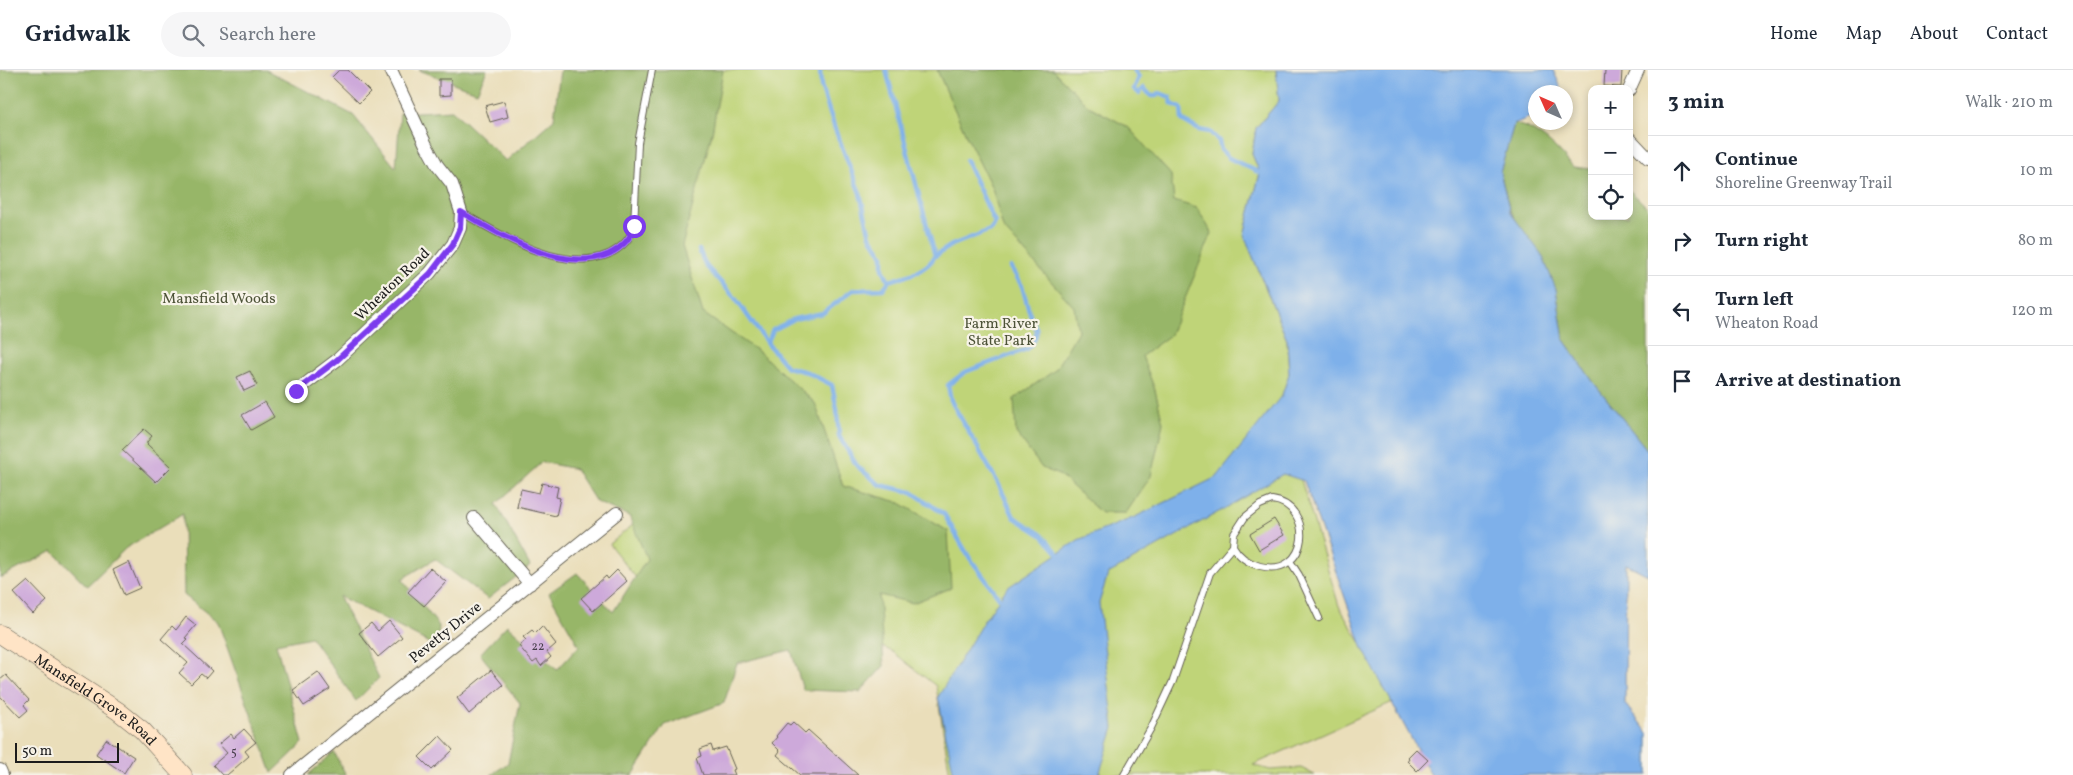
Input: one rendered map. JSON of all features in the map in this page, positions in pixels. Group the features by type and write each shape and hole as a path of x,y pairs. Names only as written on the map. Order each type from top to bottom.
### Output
{"street":[{"name":"Wheaton Road","path":"296,391 337,360 430,274 453,244 460,228 461,212 452,184 437,165 391,70"},
{"path":"1631,85 1638,70"},
{"path":"1633,142 1648,158"},
{"name":"Pevetty Drive","path":"292,775 617,513"},
{"path":"474,518 530,584"},
{"name":"Mansfield Grove Road","path":"0,634 118,711 142,730 183,775"},
{"path":"0,770 2,775"}],"lane":[{"path":"461,212 513,241 558,256 598,258 619,248 630,237 634,226 638,143 652,70"},
{"path":"1272,500 1289,505 1298,519 1301,540 1300,548 1290,561 1277,568 1256,565 1237,554 1233,546 1234,534 1245,517 1260,505 1272,500"},
{"path":"1124,775 1151,728 1173,681 1210,573 1233,546"},
{"path":"1290,561 1299,575 1319,618"}],"green space":[{"name":"Mansfield Woods","path":"0,70 266,70 353,115 396,168 400,113 452,110 506,161 554,119 560,70 723,70 712,133 682,246 703,313 759,352 815,403 843,486 898,502 948,531 951,588 913,603 879,595 884,666 860,692 803,690 791,650 737,663 724,703 665,725 633,775 491,775 508,763 520,703 480,654 507,625 557,670 579,646 549,593 577,573 613,612 647,559 629,516 596,502 575,469 542,462 496,504 530,566 488,599 435,559 402,579 439,626 437,647 339,596 379,678 356,701 311,637 276,644 303,743 272,773 218,622 184,595 183,514 126,548 87,586 53,551 0,578"},
{"path":"419,70 487,70 477,92"},
{"name":"Farm River State Park","path":"570,70 1276,70 1279,101 1256,128 1252,154 1260,173 1244,235 1287,340 1289,374 1282,395 1298,470 1339,606 1395,701 1253,765 1270,770 1301,768 1315,775 950,775 936,686 893,652 863,638 672,623 609,544 650,511 562,436 562,146"},
{"path":"937,70 1053,70 1087,105 1128,127 1171,175 1174,201 1197,208 1212,233 1170,335 1142,356 1155,390 1163,423 1151,476 1126,513 1101,513 1061,476 1042,468 1016,433 1014,399 1055,370 1078,331 1074,307 1003,228 992,188"},
{"path":"1514,124 1523,126 1547,140 1573,167 1588,169 1588,220 1633,220 1633,194 1648,208 1648,451 1594,383 1564,340 1556,289 1509,208 1500,172"},
{"path":"334,752 346,775 308,775"}],"water":[{"path":"1276,70 1553,70 1560,85 1528,85 1528,118 1514,124 1500,172 1510,212 1542,255 1556,289 1564,340 1594,383 1648,451 1648,575 1626,564 1625,704 1648,733 1648,775 1431,775 1363,649 1304,481 1283,474 1108,574 1099,603 1114,728 1099,775 954,775 938,697 983,622 1007,588 1078,540 1135,517 1217,477 1282,395 1289,374 1287,340 1244,235 1260,173 1252,154 1256,128 1279,101"}],"building":[{"path":"339,70 348,70 370,92 359,103 332,77"},
{"path":"1605,70 1622,70 1621,85 1604,85"},
{"path":"439,79 451,79 451,95 439,96"},
{"path":"504,101 508,117 490,122 485,106"},
{"path":"250,371 257,385 244,391 237,377"},
{"path":"265,402 274,417 251,430 242,415"},
{"path":"144,429 152,436 147,444 171,467 156,482 122,450"},
{"path":"542,483 558,487 556,497 560,498 556,516 517,507 521,489 539,493"},
{"path":"1274,519 1284,535 1259,550 1250,534"},
{"path":"129,562 140,588 124,595 113,570"},
{"path":"430,568 446,582 424,606 408,592"},
{"path":"617,570 627,581 593,611 581,598 606,576 608,579"},
{"path":"28,581 47,601 33,614 14,593"},
{"path":"186,617 196,625 185,638 188,639 183,644 212,671 206,678 201,674 191,684 179,673 188,663 161,639 172,626 176,630"},
{"path":"389,621 402,637 378,657 359,633 371,623 378,631"},
{"path":"542,626 556,644 547,652 551,657 541,666 537,660 533,663 519,646 526,640 523,637 532,630 535,633"},
{"path":"491,670 503,685 469,714 457,698"},
{"path":"318,672 330,689 304,706 293,690"},
{"path":"6,675 29,700 24,705 28,710 20,717 0,696 0,680"},
{"path":"793,722 805,733 808,730 858,775 800,775 777,755 780,751 772,743 787,723 790,725"},
{"path":"244,729 256,742 245,751 249,756 227,775 222,775 213,765 227,753 219,744 231,734 234,738"},
{"path":"440,736 453,750 432,770 419,757"},
{"path":"106,739 134,757 124,773 96,754"},
{"path":"711,745 713,751 726,747 735,769 733,770 735,775 703,775 697,758 702,756 700,749"},
{"path":"1416,749 1428,760 1417,771 1407,761 1408,757"}],"waterway":[{"path":"820,70 821,86 835,129 860,193 870,236 883,255 883,269 889,281 883,289 853,290 823,313 794,319 773,330 767,343 787,367 807,372 832,385 837,409 839,436 857,466 880,485 912,492 944,514 969,557 1000,599"},
{"path":"886,70 935,256 921,270 889,281"},
{"path":"1134,70 1139,77 1134,89 1139,93 1144,88 1151,96 1156,96 1160,93 1170,97 1172,104 1181,108 1182,120 1199,130 1210,132 1219,141 1221,150 1229,158 1260,173"},
{"path":"935,256 952,245 990,230 995,223 966,160"},
{"path":"699,250 706,266 735,298 767,343"},
{"path":"1011,267 1022,286 1031,318 1037,330 1035,339 1027,349 965,372 948,385 951,401 998,483 1014,517 1042,535 1058,553"}],"route":[{"path":"296,391 337,360 430,274 453,244 460,228 461,212 499,235 513,241 558,256 589,259 598,258 619,248 630,237 634,226"}]}
